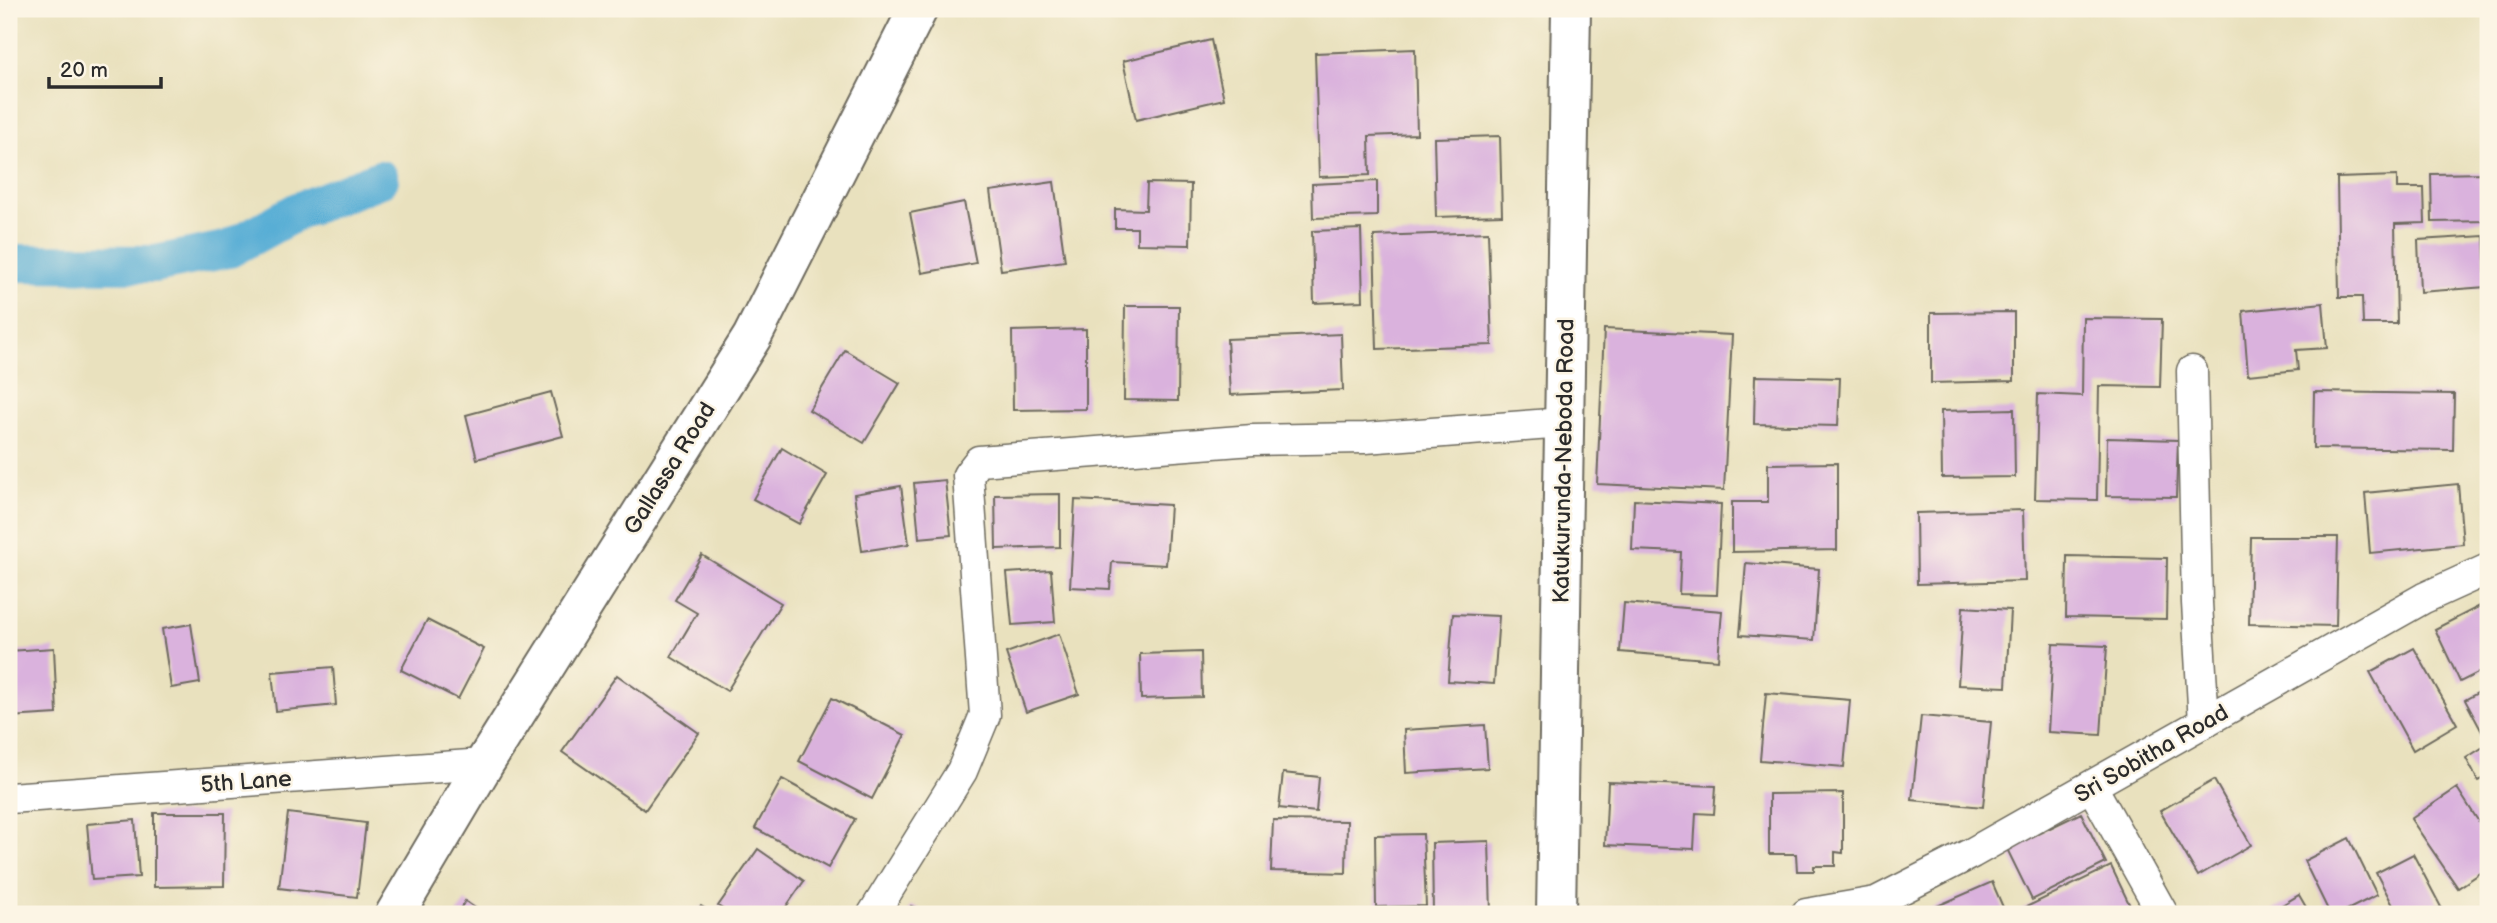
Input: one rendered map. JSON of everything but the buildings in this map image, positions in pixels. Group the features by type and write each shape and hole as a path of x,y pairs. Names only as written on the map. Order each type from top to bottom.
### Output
{"main road":[{"name":"Gallassa Road","path":"395,914 484,764 752,337 918,9"},
{"name":"Katukurunda-Neboda Road","path":"1556,914 1570,9"}],"street":[{"path":"2192,371 2197,603 2204,723"},
{"path":"873,914 962,771 985,715 968,475 979,461 1253,439 1365,438 1564,423"},
{"name":"Sri Sobitha Road","path":"1806,914 1876,902 2092,787 2424,598 2488,569"},
{"name":"5th Lane","path":"9,798 484,764"},
{"path":"2092,787 2163,914"}],"waterway":[{"path":"9,263 155,264 229,249 298,211 380,179"}]}
